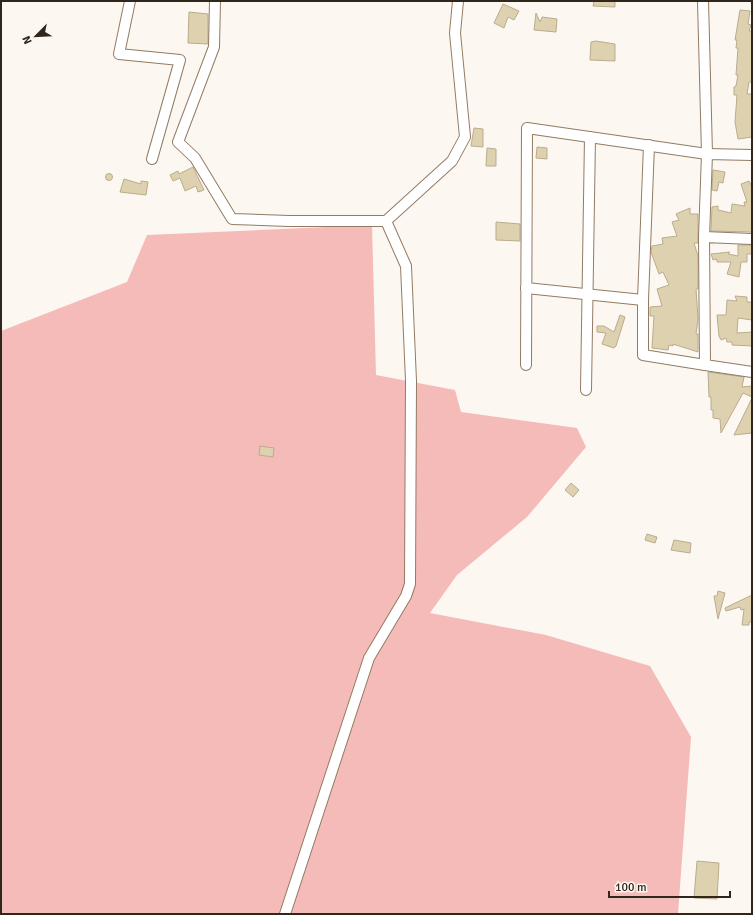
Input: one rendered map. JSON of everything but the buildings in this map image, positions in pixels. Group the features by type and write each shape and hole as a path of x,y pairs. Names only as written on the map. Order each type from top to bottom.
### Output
{"street":[{"path":"130,1 119,54 180,60 152,160"},
{"path":"215,1 214,47 178,142 195,158 232,219 289,221 386,221 452,161 464,137 455,33 458,1"},
{"path":"703,1 706,154 704,237 705,365"},
{"path":"526,365 527,128 706,154 752,155"},
{"path":"586,390 586,293 590,137"},
{"path":"649,145 643,355 752,372"},
{"path":"285,914 369,658 406,596 410,584 411,381 406,266 386,221"},
{"path":"704,237 752,239"},
{"path":"526,288 644,300"}],"shaded area":[{"path":"372,225 376,375 455,390 461,412 577,428 586,447 527,517 457,575 430,613 546,635 650,666 691,737 678,914 1,914 1,331 127,282 147,235"}]}
